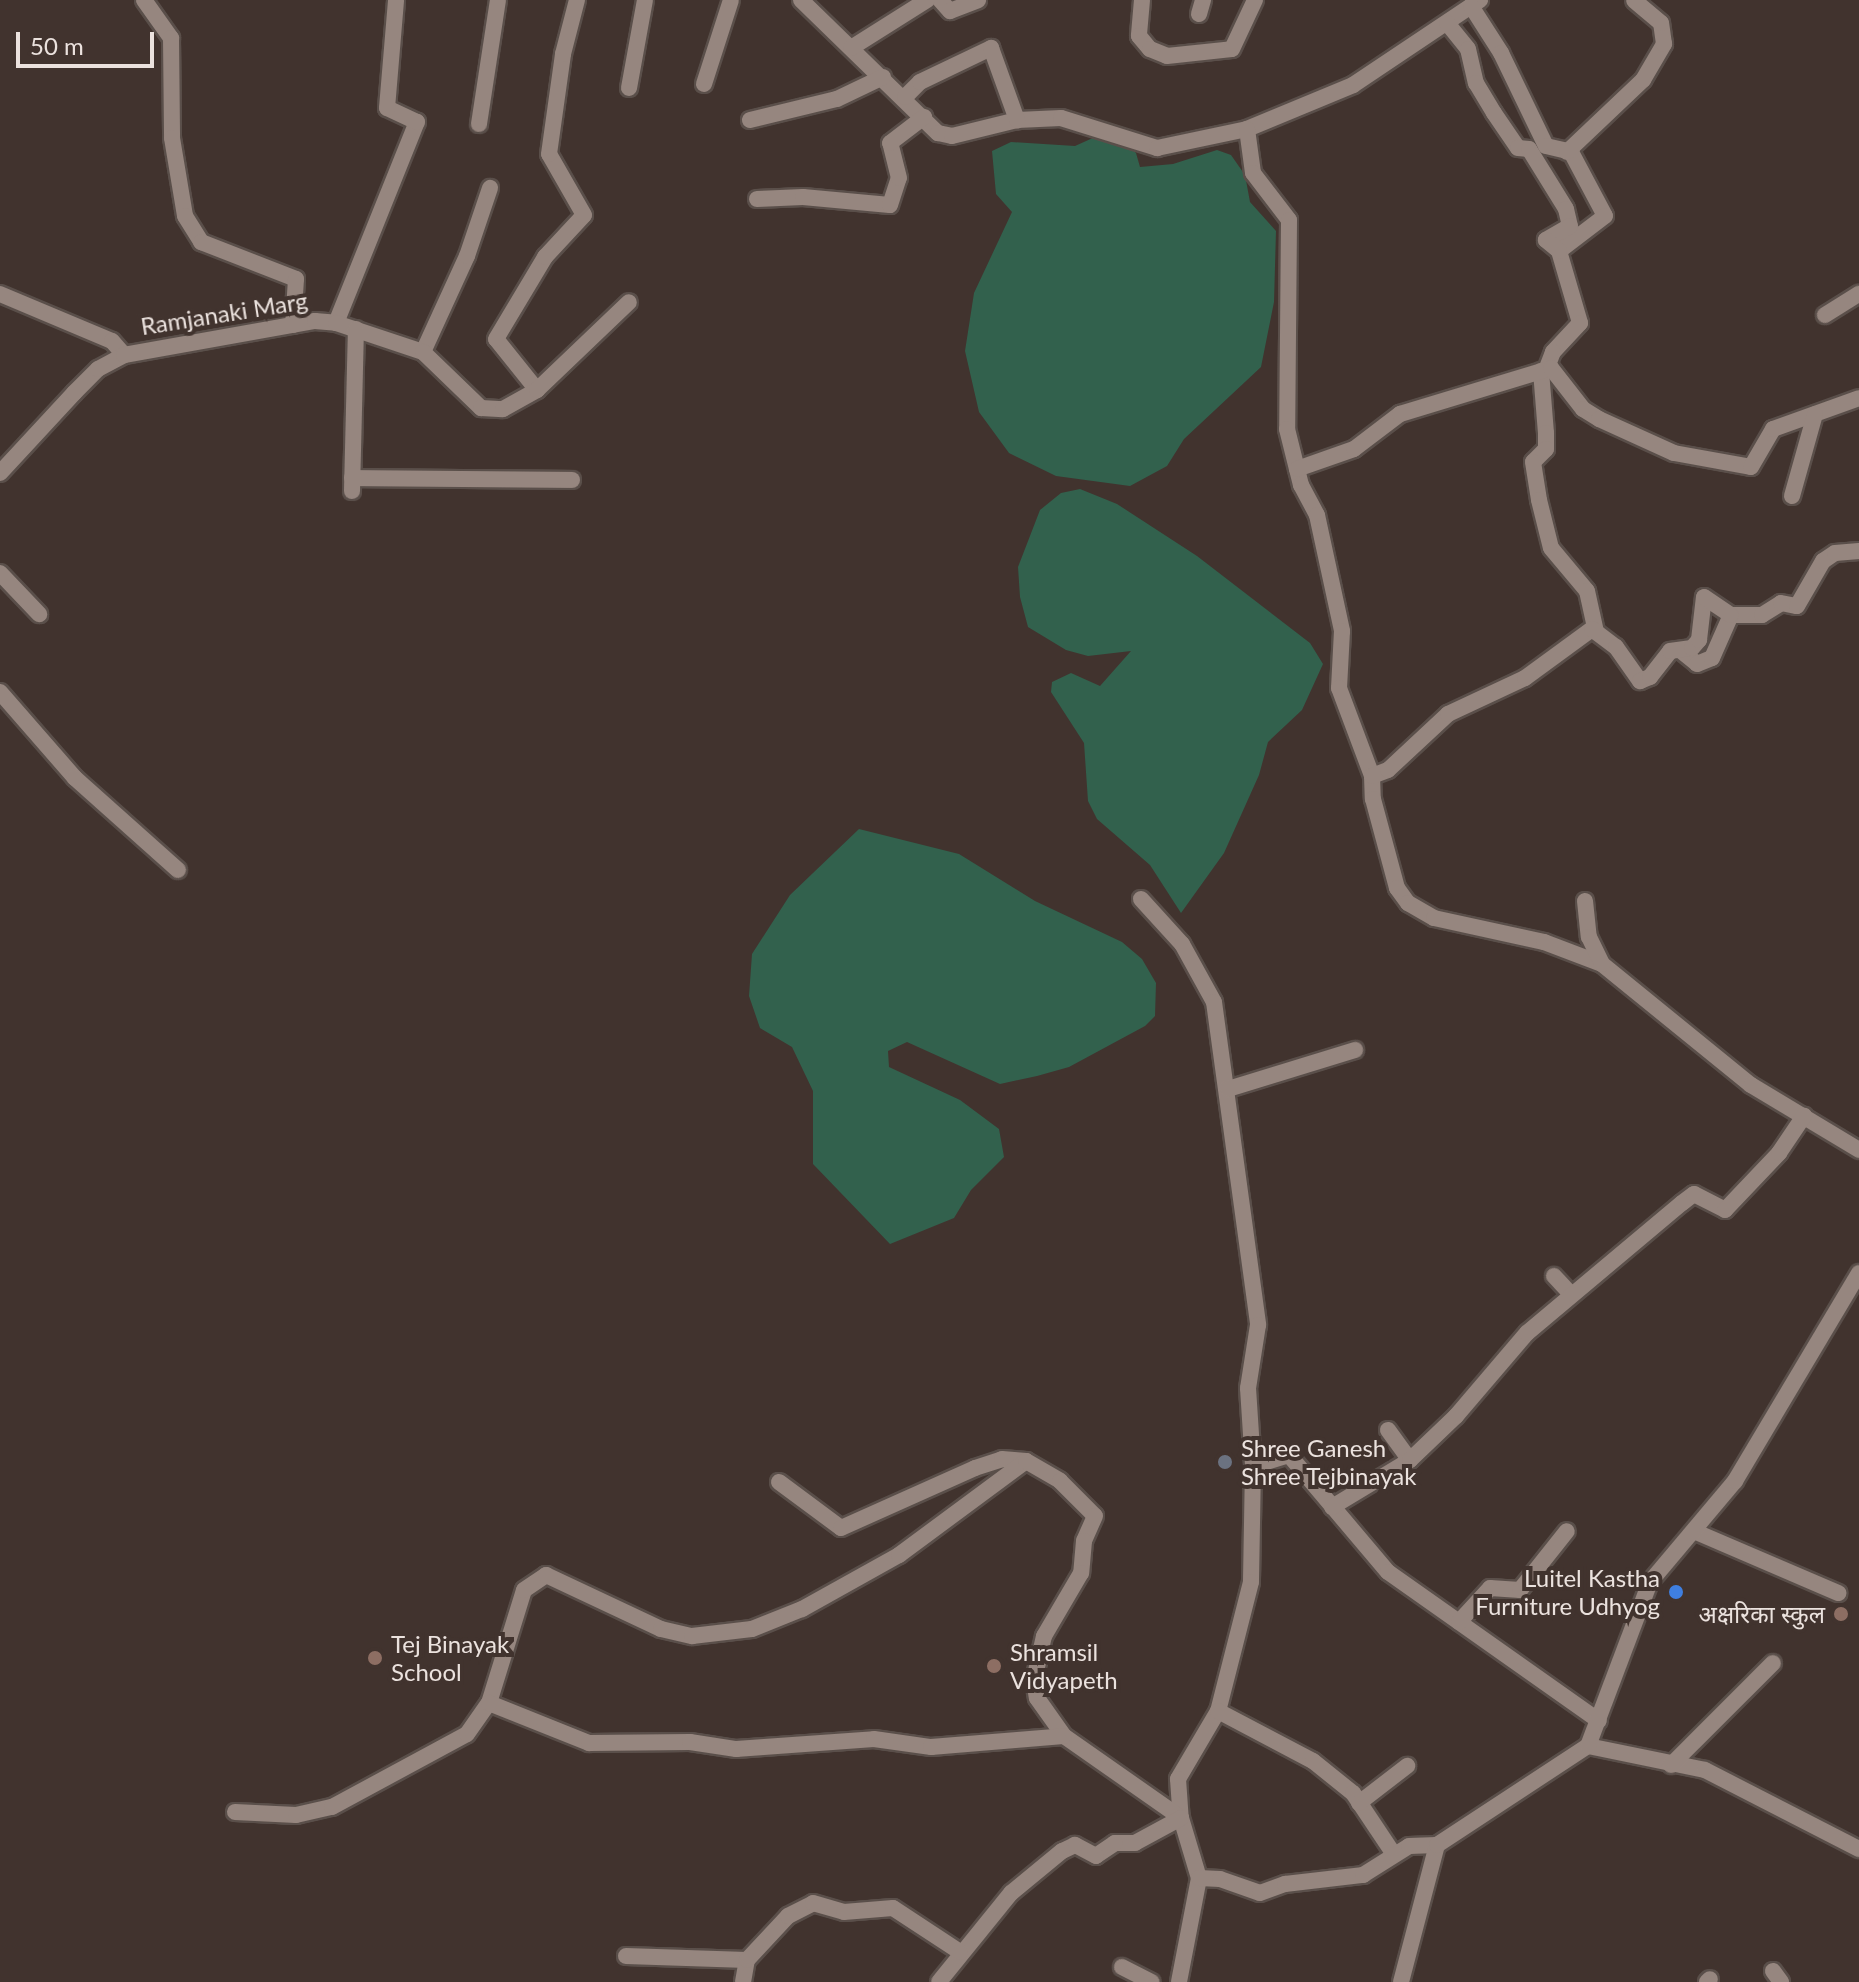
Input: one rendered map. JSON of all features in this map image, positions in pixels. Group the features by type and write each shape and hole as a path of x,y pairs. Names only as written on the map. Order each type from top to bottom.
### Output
{"street":[{"path":"144,0 171,38 172,138 191,230 225,254 296,279 293,325"},
{"path":"336,323 417,122 387,108 396,0"},
{"path":"479,124 498,0"},
{"path":"537,390 496,339 545,257 584,215 549,154 560,67 577,0"},
{"path":"629,88 645,0"},
{"path":"704,84 731,0"},
{"path":"801,0 905,97 938,133 952,136 1017,120 1061,118 1157,148 1247,129 1353,85 1447,23 1470,4 1501,53 1546,146 1567,152 1605,216 1559,251"},
{"path":"851,48 927,0"},
{"path":"940,0 950,11 978,0"},
{"path":"1142,0 1139,36 1150,49 1167,56 1232,49 1255,0"},
{"path":"1567,152 1643,80 1664,44 1661,23 1634,0"},
{"path":"1447,23 1468,49 1476,83 1494,113 1518,148 1529,149 1566,209 1570,226 1546,240 1559,251 1580,323 1553,352 1543,370 1546,449 1533,462 1551,548 1587,591 1596,632"},
{"path":"905,97 920,82 991,48 1017,120"},
{"path":"750,120 837,99 883,77"},
{"path":"757,199 803,197 890,205 899,178 890,143 924,117"},
{"path":"1247,129 1253,173 1289,220 1292,238 1286,300 1287,429 1297,469 1317,515 1342,631 1339,688 1372,776 1373,799 1397,888 1408,903 1434,918 1544,942 1602,964 1751,1085 1859,1150"},
{"path":"423,352 467,256 490,188"},
{"path":"0,294 112,341 124,355"},
{"path":"1825,315 1859,294"},
{"name":"Ramjanaki Marg","path":"0,473 90,377 124,355 293,325 336,323 423,352 481,408 514,406 537,390 629,302"},
{"path":"356,329 352,485 572,480"},
{"path":"1297,469 1354,449 1400,414 1551,368 1583,409 1599,419 1674,453 1751,467 1773,429 1859,398"},
{"path":"1792,496 1815,414"},
{"path":"1372,776 1388,770 1448,714 1525,678 1592,629 1616,647 1640,681 1650,677 1670,651 1680,650 1699,640 1704,597 1731,615 1762,615 1781,603 1797,606 1823,561 1835,553 1859,551"},
{"path":"0,573 39,614"},
{"path":"1680,650 1697,664 1712,658 1731,615"},
{"path":"0,692 75,778 178,870"},
{"path":"1141,899 1182,944 1214,1002 1258,1325 1248,1388 1253,1466 1251,1582 1218,1711 1178,1779 1181,1818 1199,1878 1179,1982"},
{"path":"1585,901 1589,937 1602,964"},
{"path":"1228,1089 1355,1050"},
{"path":"1332,1507 1410,1460 1527,1333 1694,1194 1725,1210 1779,1153 1804,1116"},
{"path":"1199,1878 1220,1879 1260,1893 1285,1884 1363,1875 1393,1853 1419,1843 1437,1845 1588,1746 1650,1582 1696,1532 1735,1481 1859,1273"},
{"path":"1554,1276 1571,1294"},
{"path":"1388,1430 1410,1460"},
{"path":"1253,1466 1289,1455 1388,1572 1599,1721"},
{"path":"779,1482 841,1528 1002,1459 1026,1461 1060,1481 1095,1516 1084,1541 1081,1573 1048,1626 1034,1680 1037,1698 1064,1736 1181,1818"},
{"path":"235,1812 296,1815 332,1807 467,1734 489,1703 524,1590 546,1575 661,1629 692,1636 752,1629 802,1609 899,1555 1026,1461"},
{"path":"1459,1622 1490,1588 1520,1590 1567,1531"},
{"path":"1696,1532 1838,1593"},
{"path":"1671,1765 1773,1663"},
{"path":"489,1703 589,1743 690,1742 736,1749 874,1739 931,1747 1064,1736"},
{"path":"1218,1711 1313,1761 1359,1803 1393,1853"},
{"path":"1588,1746 1705,1770 1859,1849"},
{"path":"1359,1803 1407,1766"},
{"path":"939,1982 960,1952 1011,1893 1062,1851 1075,1845 1096,1856 1115,1843 1135,1843 1181,1818"},
{"path":"1401,1982 1437,1845"},
{"path":"743,1982 747,1960 788,1916 813,1903 844,1912 884,1904 960,1952"},
{"path":"626,1956 747,1960"},
{"path":"1122,1967 1151,1982"}],"green space":[{"path":"1095,137 1120,139 1136,153 1140,167 1173,164 1217,150 1231,155 1245,175 1250,202 1276,231 1274,302 1261,367 1184,439 1167,466 1130,486 1056,476 1009,453 979,412 965,351 974,293 1012,212 996,194 992,151 1011,142 1075,146"},
{"path":"1080,489 1117,504 1197,556 1310,643 1323,664 1302,710 1268,742 1259,775 1224,853 1181,913 1150,865 1097,819 1088,801 1084,743 1051,692 1052,682 1071,673 1100,686 1131,651 1088,656 1066,650 1028,627 1020,597 1018,567 1040,510 1061,493"},
{"path":"859,829 959,854 1035,901 1122,942 1142,959 1156,983 1155,1016 1145,1026 1069,1067 1037,1076 1000,1084 907,1042 888,1051 889,1067 960,1100 999,1129 1004,1157 971,1190 954,1218 890,1244 813,1164 813,1091 792,1047 760,1028 749,996 752,954 790,895"}],"place":[{"name":"Shree Ganesh Shree Tejbinayak","path":"1225,1462"},
{"name":"Luitel Kastha Furniture Udhyog","path":"1676,1592"},
{"name":"अक्षरिका स्कुल","path":"1841,1614"},
{"name":"Tej Binayak School","path":"375,1658"},
{"name":"Shramsil Vidyapeth","path":"994,1666"}]}
